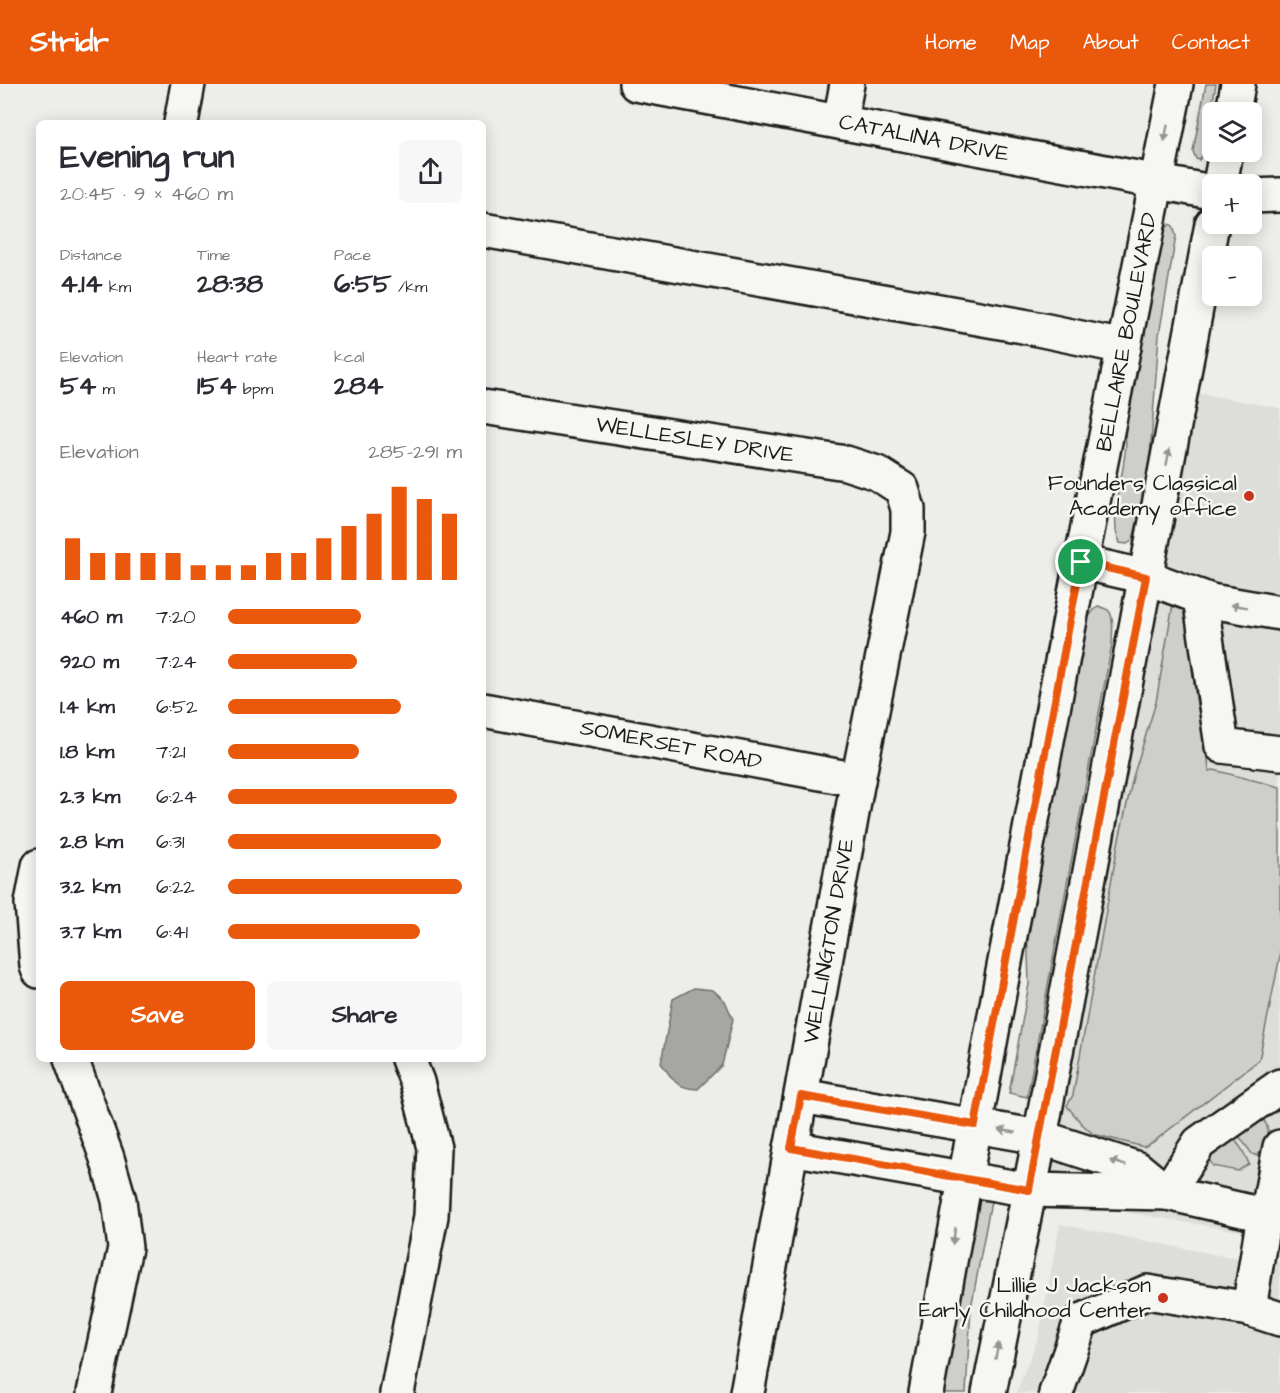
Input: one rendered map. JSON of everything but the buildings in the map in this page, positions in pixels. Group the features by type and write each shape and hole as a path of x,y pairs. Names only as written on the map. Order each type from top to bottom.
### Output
{"street":[{"path":"182,120 188,84"},
{"name":"CATALINA DRIVE","path":"636,84 1202,190"},
{"path":"840,122 847,84"},
{"name":"BELLAIRE BOULEVARD","path":"926,1393 1081,562 1176,84"},
{"path":"1235,102 1238,84"},
{"path":"1262,196 1280,195"},
{"path":"486,231 1023,326 1124,347"},
{"path":"989,1393 1040,1137 1210,234"},
{"name":"WELLESLEY DRIVE","path":"486,407 846,463 877,472 902,489"},
{"name":"WELLINGTON DRIVE","path":"747,1393 858,780 908,532 908,509 902,489"},
{"path":"1081,562 1146,577 1211,601 1280,613"},
{"path":"1200,597 1222,746 1280,753"},
{"name":"SOMERSET ROAD","path":"486,711 858,780"},
{"path":"36,882 32,903 36,945"},
{"path":"72,1062 107,1158 118,1200 124,1248 94,1393"},
{"path":"397,1393 431,1216 434,1148 417,1082 409,1062"},
{"path":"1167,1193 1199,1143 1280,1086"},
{"path":"801,1096 1040,1137 1138,1169 1167,1193"},
{"path":"1249,1309 1272,1216 1269,1205 1280,1147"},
{"path":"791,1148 1029,1190 1167,1193 1272,1216"},
{"path":"1056,1393 1081,1321 1147,1292 1249,1309 1280,1319"}],"shaded area":[{"path":"1206,84 1216,84 1213,102 1203,102"},
{"path":"1202,105 1202,156 1199,160 1196,159 1193,151"},
{"path":"1170,224 1176,236 1159,335 1146,485 1133,540 1127,544 1120,543 1116,531 1115,508 1126,446 1124,413 1162,233"},
{"path":"1197,393 1280,408 1280,1238 1046,1199"},
{"path":"1173,604 1184,605 1197,705 1207,746 1209,771 1214,770 1280,787 1280,956 1259,1060 1144,1147 1093,1134 1067,1106 1073,1095 1118,844 1133,777 1156,702"},
{"path":"1099,606 1108,610 1112,616 1112,644 1027,1097 1009,1093 1029,984 1027,923 1082,626"},
{"path":"694,988 713,990 725,1001 733,1019 722,1065 698,1089 680,1085 661,1063 673,999"},
{"path":"1259,1116 1264,1120 1268,1130 1257,1156 1252,1154 1239,1136 1239,1127"},
{"path":"1228,1135 1241,1148 1249,1164 1238,1171 1213,1166 1205,1153"},
{"path":"977,1198 991,1201 971,1308 966,1393 942,1393"},
{"name":"Lillie J Jackson Early Childhood Center","path":"1060,1224 1223,1256 1280,1262 1280,1393 1016,1393 1039,1335"}],"place":[{"name":"Founders Classical Academy office","path":"1249,496"},
{"name":"Lillie J Jackson Early Childhood Center","path":"1163,1298"}],"route":[{"path":"1081,562 1146,577 1029,1190 791,1148 801,1096 975,1125 1081,562"}]}
